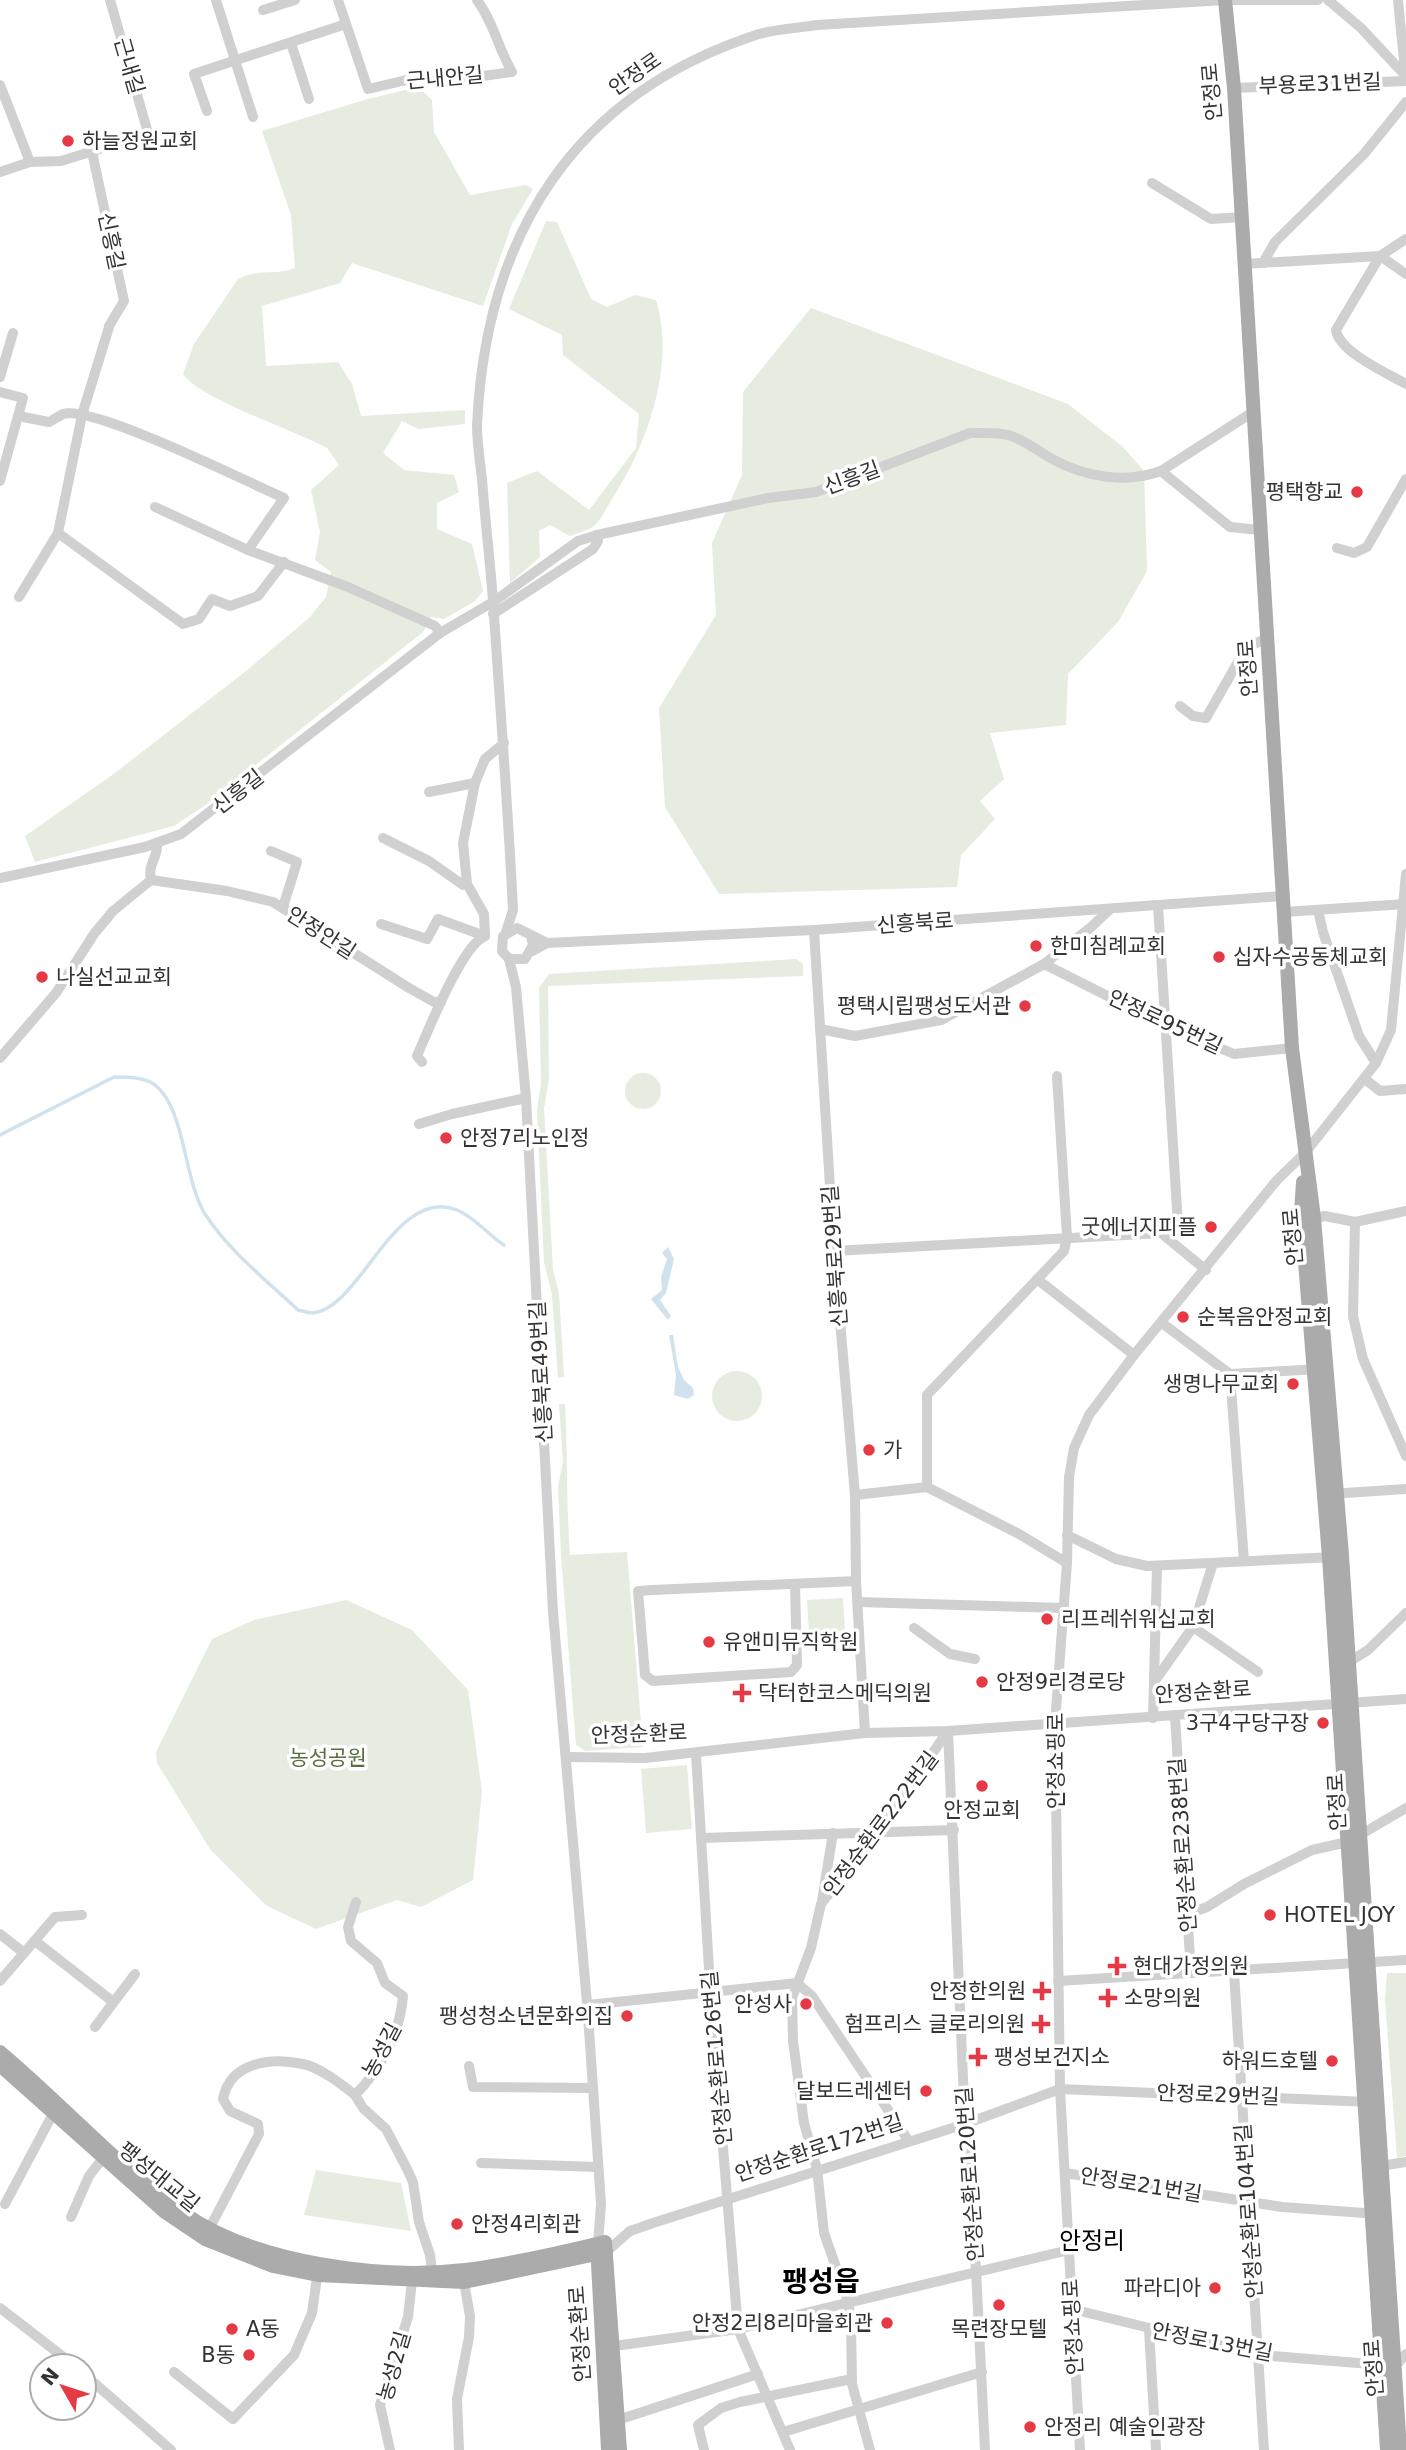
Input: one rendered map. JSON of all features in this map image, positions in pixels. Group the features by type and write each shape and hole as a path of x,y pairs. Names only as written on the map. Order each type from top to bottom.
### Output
{"main road":[{"name":"안정로","path":"1225,0 1234,88 1293,1048 1314,1218 1319,1369"},
{"name":"안정로","path":"1305,1153 1301,1213 1336,1556 1378,2214 1400,2450"},
{"name":"팽성대교길","path":"0,2052 5,2069 56,2109 164,2212 245,2257 318,2270 412,2281 601,2248"},
{"name":"팽성대교길","path":"433,2276 464,2282 601,2248"},
{"name":"안정순환로","path":"601,2248 620,2450"},
{"path":"318,2270 433,2276"},
{"name":"안정순환로","path":"608,2450 609,2347"},
{"name":"안정로","path":"1387,2450 1394,2367"}],"street":[{"name":"근내길","path":"0,172 30,162 61,161 119,143 144,141 148,133 110,0"},
{"path":"216,0 253,117"},
{"path":"263,10 295,0"},
{"name":"근내안길","path":"338,0 368,89 415,78 447,81 512,72 500,51 492,21 477,0"},
{"path":"1225,0 1318,0"},
{"name":"안정로","path":"513,910 504,743 477,428 484,357 494,302 509,257 527,218 550,185 587,138 634,97 666,74 762,33 817,25 1225,0"},
{"path":"1328,0 1361,28 1405,75"},
{"path":"1398,0 1406,81"},
{"path":"207,111 194,74 346,24"},
{"path":"291,43 309,99"},
{"name":"부용로31번길","path":"1234,88 1406,81"},
{"path":"0,85 30,162"},
{"path":"1263,263 1266,252 1364,154 1406,102"},
{"name":"신흥길","path":"19,597 58,533 82,415 109,326 124,302 92,152"},
{"path":"1152,183 1212,219 1242,218"},
{"path":"1406,239 1380,256 1338,326 1337,338 1349,350 1406,384"},
{"path":"1244,264 1380,256 1406,274"},
{"path":"0,377 13,333"},
{"path":"0,392 23,398 0,481"},
{"path":"1253,412 1161,471 1230,527 1260,530"},
{"path":"18,416 49,422 64,414 82,415 163,442 284,498 248,550"},
{"name":"신흥길","path":"0,877 157,844 181,834 204,820 440,633 493,608 593,549 598,541 597,535 768,498 816,492 970,433 1010,436 1058,462 1099,477 1140,478 1161,471"},
{"path":"1337,548 1354,553 1367,547 1406,479"},
{"path":"155,507 248,550 389,605 435,626 440,633"},
{"path":"58,533 183,624 200,619 212,599 230,606 258,596 284,562"},
{"path":"1180,706 1193,716 1206,718 1246,648 1267,638"},
{"path":"483,937 484,914 467,884 463,843 475,783 485,759 504,743"},
{"path":"429,792 475,783"},
{"path":"383,838 429,861 463,885 467,884"},
{"path":"0,1058 56,993 107,919 151,880 149,865 156,854 157,844"},
{"path":"271,851 297,862 283,907"},
{"name":"안정쇼핑로","path":"1080,2450 1060,2089 1055,1723 1067,1563 1069,1477 1074,1448 1089,1415 1134,1355 1277,1180 1305,1153 1376,1063 1391,1030 1400,999 1406,874"},
{"name":"안정안길","path":"151,880 227,891 283,907 409,988 434,1002 441,1002"},
{"name":"신흥북로","path":"547,943 814,930 1283,896"},
{"path":"1284,912 1405,904"},
{"path":"1158,905 1178,1225 1167,1238"},
{"path":"820,1029 855,1036 941,1020 1044,964 1090,929 1110,909"},
{"path":"513,910 526,932 528,955 516,987"},
{"path":"513,910 503,936 502,951 509,959 516,987"},
{"path":"1318,910 1359,1036 1376,1063"},
{"name":"안정안길","path":"381,925 427,939 438,919 483,937"},
{"name":"신흥북로29번길","path":"814,930 834,1251 855,1496 856,1581 865,1733"},
{"path":"422,1062 417,1056 441,1002 473,943 483,937 526,932 547,943"},
{"path":"509,959 528,955 547,943"},
{"name":"안정로95번길","path":"1044,964 1167,1027 1234,1054 1293,1048"},
{"name":"신흥북로49번길","path":"516,987 526,1098 553,1612 567,1757"},
{"path":"927,1487 927,1395 1064,1251 1068,1237 1057,1076"},
{"path":"1365,1079 1380,1091 1406,1089"},
{"path":"419,1124 526,1098"},
{"path":"1314,1218 1325,1216 1354,1222 1406,1211"},
{"path":"1354,1222 1353,1316 1363,1359 1406,1456"},
{"path":"834,1251 1161,1233 1206,1270"},
{"path":"1037,1279 1134,1355"},
{"path":"1162,1323 1230,1374 1319,1369"},
{"path":"1230,1374 1244,1561"},
{"path":"855,1496 927,1487 1011,1530 1067,1563"},
{"path":"1329,1494 1406,1489"},
{"path":"1067,1535 1116,1559 1157,1566 1336,1556"},
{"path":"1154,1682 1193,1627 1213,1563"},
{"path":"1153,1718 1157,1566"},
{"path":"795,1584 797,1665 791,1672 653,1681 645,1675 638,1591 856,1581"},
{"path":"858,1602 1063,1608"},
{"path":"1343,1665 1391,1630 1406,1613"},
{"path":"1193,1627 1258,1672"},
{"path":"914,1628 950,1654 975,1659"},
{"name":"안정순환로","path":"601,2248 601,2204 588,2005 567,1757 645,1758 865,1733 948,1731 1406,1699"},
{"name":"안정순환로238번길","path":"1175,1716 1191,1973"},
{"name":"안정순환로120번길","path":"948,1731 965,2124 985,2450"},
{"name":"안정순환로222번길","path":"870,2450 857,2411 852,2379 848,2301 824,2233 817,2169 804,2123 793,2041 792,1998 811,1948 821,1904 877,1832 948,1731"},
{"name":"안정순환로126번길","path":"696,1754 711,1993 730,2200 738,2329 790,2450"},
{"path":"1188,1914 1312,1850 1354,1838 1406,1808"},
{"path":"701,1838 954,1830"},
{"path":"821,1904 833,1833"},
{"name":"농성길","path":"207,2234 259,2134 258,2124 230,2111 223,2099 225,2088 236,2073 259,2062 305,2064 355,2095 377,2068 394,2037 402,1996 385,1983 377,1963 351,1941 348,1927 356,1902"},
{"path":"0,1981 55,1917 82,1915"},
{"path":"0,1934 24,1953"},
{"path":"35,1941 112,2001"},
{"path":"1058,1981 1406,1960"},
{"name":"안정순환로104번길","path":"1234,1972 1264,2449"},
{"path":"95,2026 135,1974"},
{"path":"588,2005 797,1983 812,1996 908,2140"},
{"path":"469,2066 473,2088 593,2088"},
{"name":"안정순환로172번길","path":"601,2248 630,2231 817,2169 965,2124 1060,2089"},
{"name":"안정로29번길","path":"1060,2089 1370,2102"},
{"path":"355,2095 363,2108 386,2129 413,2182 414,2201 433,2276"},
{"path":"5,2204 56,2109"},
{"path":"71,2217 89,2176 106,2155"},
{"path":"1375,2167 1406,2162"},
{"path":"481,2163 598,2167"},
{"name":"안정로21번길","path":"1065,2173 1248,2202 1378,2214"},
{"path":"609,2347 738,2329 976,2270 1069,2250"},
{"path":"174,2372 233,2419 294,2355 312,2313 318,2270"},
{"name":"농성2길","path":"390,2450 380,2404 408,2317 412,2281"},
{"path":"459,2450 457,2399 468,2353 469,2326 464,2282"},
{"path":"0,2308 57,2352"},
{"name":"안정로13번길","path":"1072,2309 1259,2355 1394,2367"},
{"path":"1149,2330 1156,2450"},
{"path":"1394,2367 1406,2354"},
{"path":"783,2432 982,2372"},
{"path":"618,2420 758,2374"},
{"path":"704,2450 698,2425 721,2408 852,2379"},
{"path":"98,2386 171,2450"},
{"path":"1251,2450 1264,2449"}],"green space":[{"path":"418,87 432,100 434,132 470,195 526,185 533,189 512,224 483,306 352,263 340,283 262,306 266,366 338,362 352,384 361,416 465,410 465,424 418,429 402,421 383,453 404,470 454,475 459,492 437,503 437,529 472,544 483,591 475,601 444,619 431,617 423,632 204,806 174,826 35,862 25,836 115,773 246,671 309,618 326,597 331,572 315,560 320,532 311,490 339,465 327,448 207,393 183,374 194,344 238,279 252,274 295,268 291,215 262,131"},
{"path":"546,221 557,222 591,299 607,307 635,295 656,300 661,325 660,377 647,429 625,478 599,520 592,528 570,536 550,525 539,531 540,557 510,583 507,483 537,471 589,510 636,448 639,414 563,355 562,335 509,309"},
{"path":"811,308 1068,404 1123,447 1144,471 1147,571 1118,622 1068,674 1066,725 990,733 1004,779 980,801 995,819 961,855 957,887 719,894 665,807 659,708 716,615 712,543 742,475 743,392"},
{"path":"796,959 803,964 803,976 548,986 549,1079 544,1108 553,1270 559,1293 564,1377 558,1378 552,1294 544,1262 537,1111 541,1082 539,988 549,974"},
{"path":"643,1073 656,1078 661,1091 656,1104 643,1109 630,1104 625,1091 630,1078"},
{"path":"737,1371 755,1378 762,1396 755,1414 737,1421 719,1414 712,1396 719,1378"},
{"path":"559,1404 565,1404 570,1555 627,1552 643,1747 585,1751 576,1745 561,1555 558,1487 563,1461"},
{"path":"843,1598 845,1631 809,1633 807,1600"},
{"name":"농성공원","path":"346,1600 412,1630 468,1690 482,1791 473,1880 421,1907 397,1900 316,1929 267,1906 210,1849 157,1763 156,1752 212,1639 254,1620"},
{"path":"687,1765 692,1829 646,1833 641,1769"},
{"path":"1387,1973 1406,1973 1406,2156 1397,2158 1385,2000"},
{"path":"316,2170 401,2183 411,2231 304,2215"}],"water":[{"path":"668,1247 674,1259 666,1293 660,1300 671,1316 668,1320 651,1299 662,1290 661,1277 667,1259 662,1253"},
{"path":"669,1335 673,1335 678,1367 684,1380 693,1388 694,1395 688,1399 674,1395 676,1375"}],"waterway":[{"path":"0,1135 114,1077 151,1082 165,1096 173,1110 198,1200 205,1214 248,1264 298,1310 306,1312 313,1313 330,1306 347,1291 397,1230 415,1215 435,1207 464,1213 504,1245"}],"place":[{"name":"하늘정원교회","path":"68,141"},
{"name":"평택향교","path":"1357,492"},
{"name":"한미침례교회","path":"1036,946"},
{"name":"십자수공동체교회","path":"1219,957"},
{"name":"나실선교교회","path":"42,977"},
{"name":"평택시립팽성도서관","path":"1025,1006"},
{"name":"안정7리노인정","path":"446,1138"},
{"name":"굿에너지피플","path":"1211,1227"},
{"name":"순복음안정교회","path":"1183,1317"},
{"name":"생명나무교회","path":"1293,1384"},
{"name":"가","path":"869,1450"},
{"name":"리프레쉬워십교회","path":"1047,1619"},
{"name":"유앤미뮤직학원","path":"709,1642"},
{"name":"안정9리경로당","path":"982,1682"},
{"name":"닥터한코스메딕의원","path":"742,1693"},
{"name":"3구4구당구장","path":"1323,1723"},
{"name":"안정교회","path":"982,1786"},
{"name":"HOTEL JOY","path":"1270,1915"},
{"name":"현대가정의원","path":"1117,1966"},
{"name":"안정한의원","path":"1042,1991"},
{"name":"소망의원","path":"1108,1998"},
{"name":"안성사","path":"806,2004"},
{"name":"팽성청소년문화의집","path":"627,2016"},
{"name":"험프리스 글로리의원","path":"1041,2024"},
{"name":"팽성보건지소","path":"978,2057"},
{"name":"하워드호텔","path":"1332,2061"},
{"name":"달보드레센터","path":"926,2091"},
{"name":"안정4리회관","path":"457,2224"},
{"name":"파라디아","path":"1215,2288"},
{"name":"목련장모텔","path":"999,2305"},
{"name":"안정2리8리마을회관","path":"887,2323"},
{"name":"A동","path":"232,2329"},
{"name":"B동","path":"249,2355"},
{"name":"안정리 예술인광장","path":"1030,2427"}],"district":[{"name":"안정리","path":"1092,2241"},
{"name":"팽성읍","path":"821,2281"}]}
